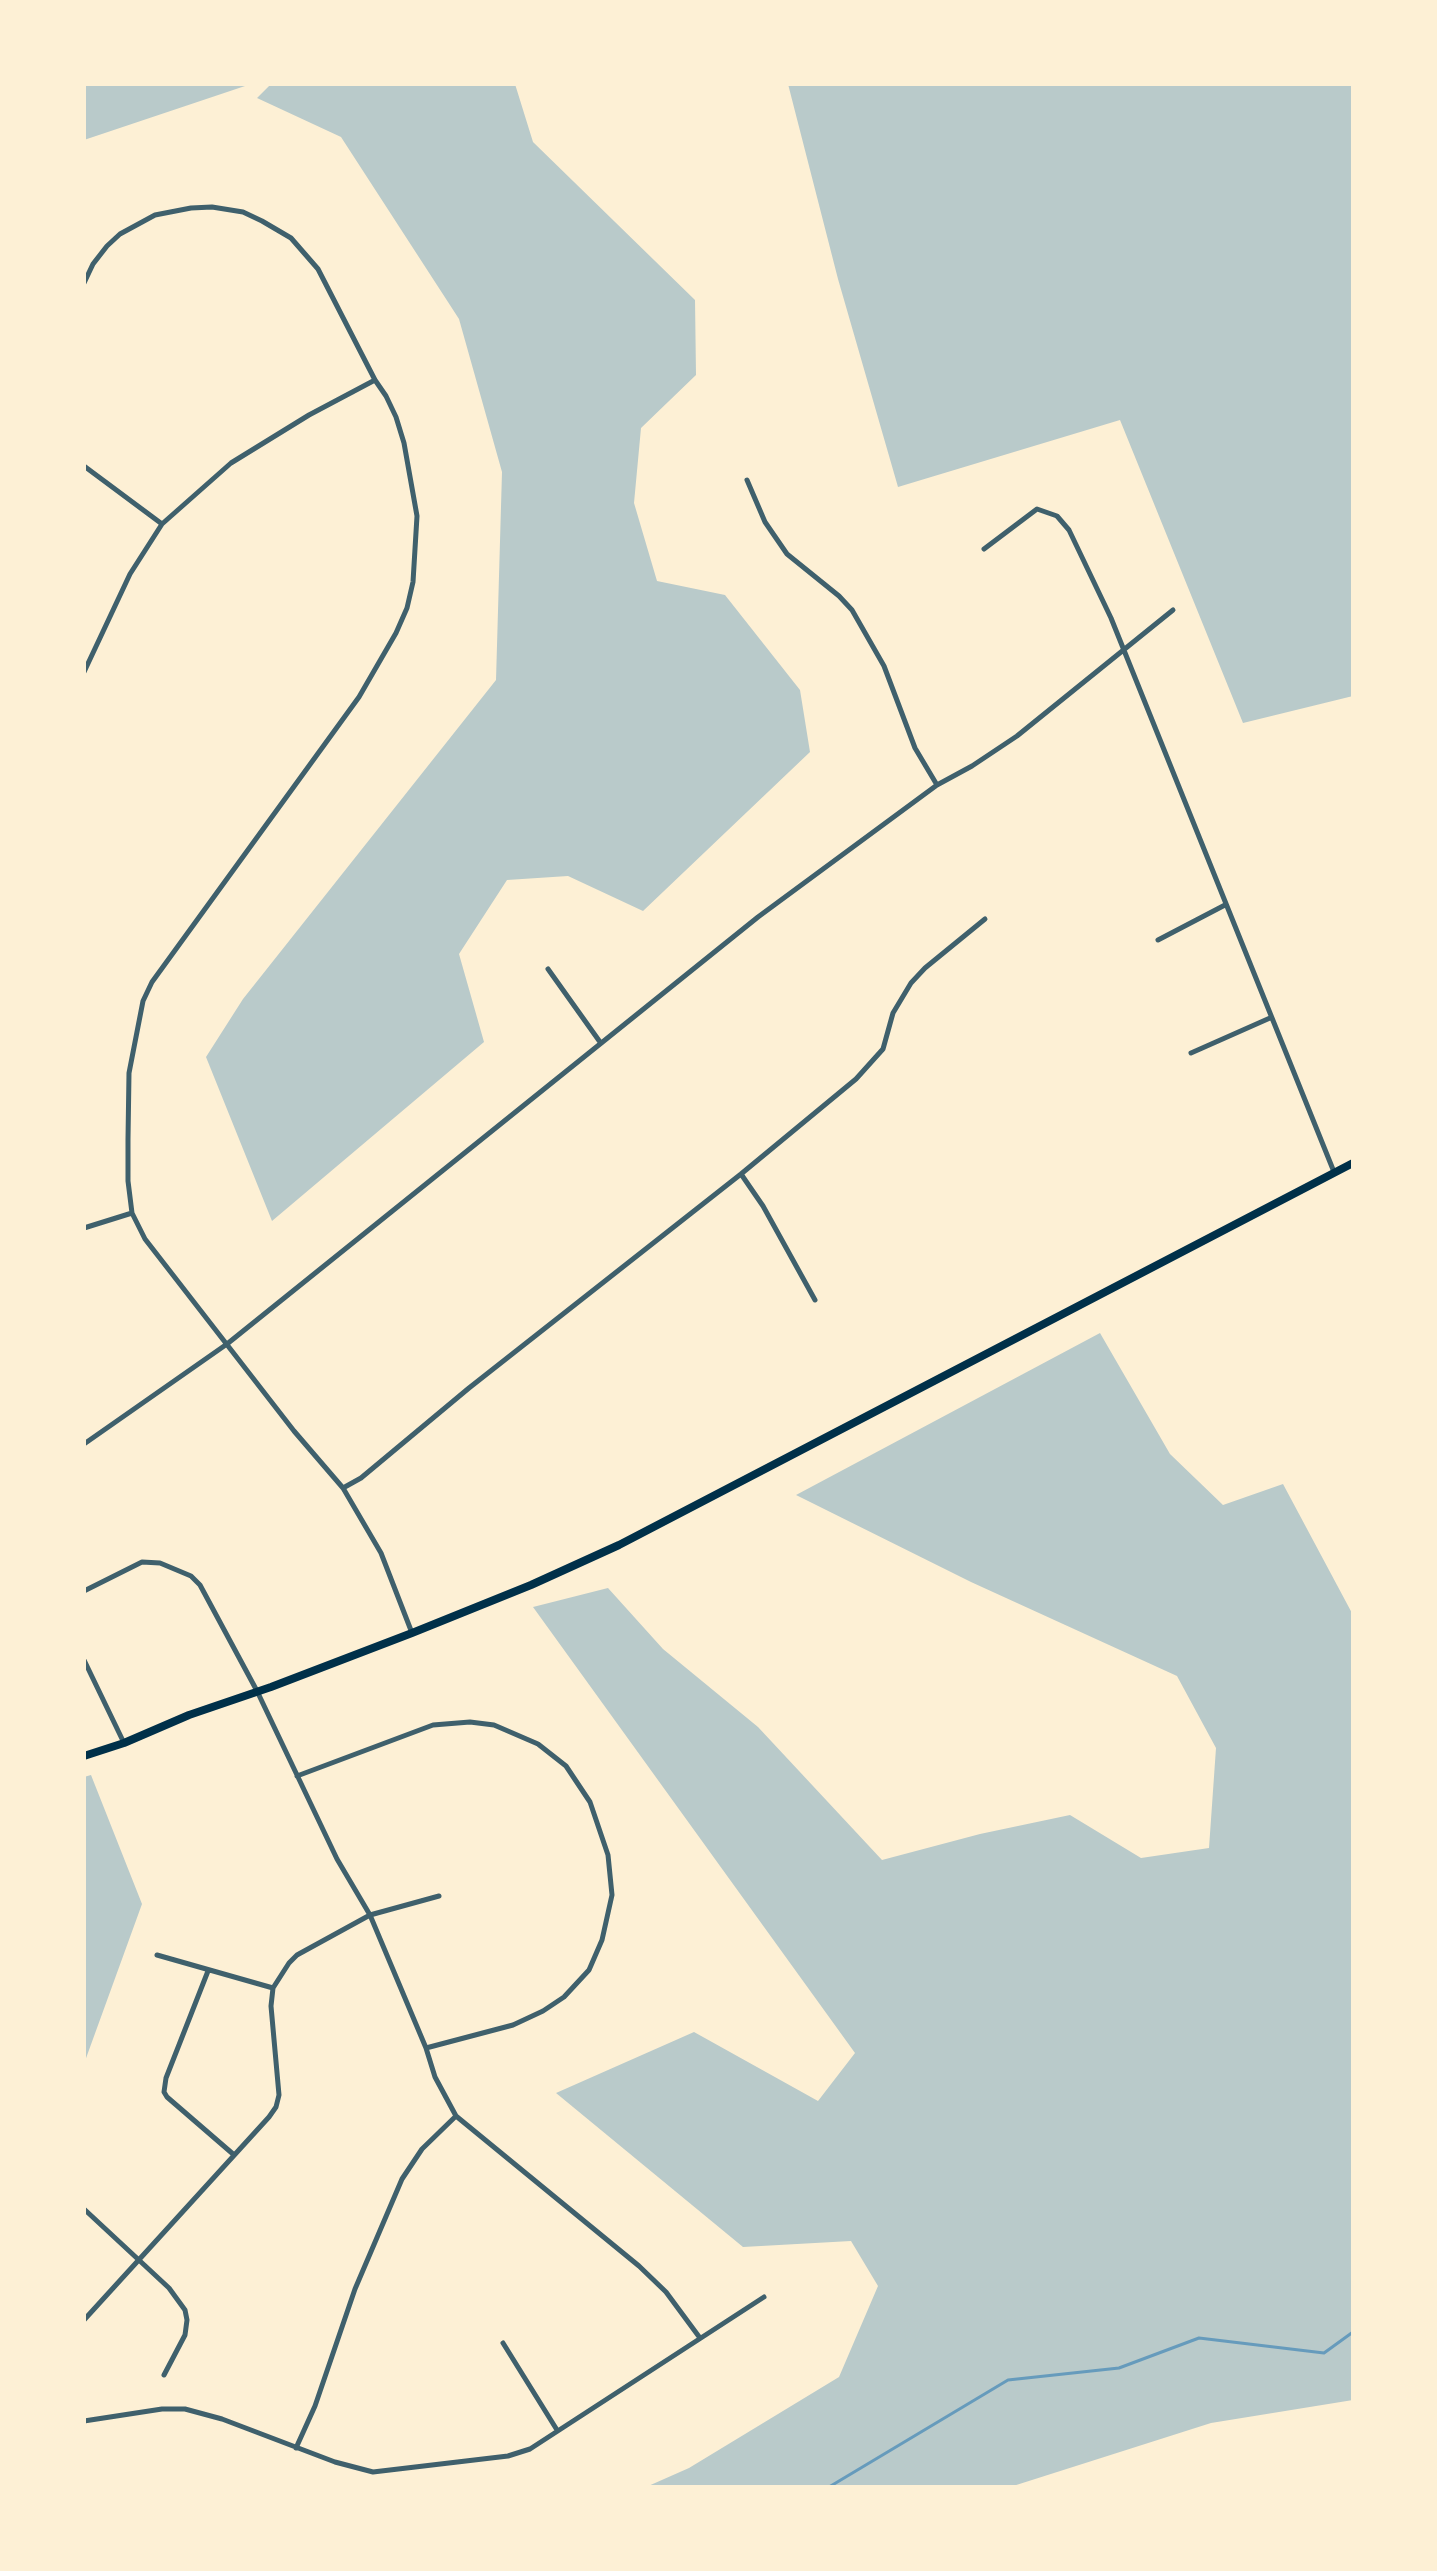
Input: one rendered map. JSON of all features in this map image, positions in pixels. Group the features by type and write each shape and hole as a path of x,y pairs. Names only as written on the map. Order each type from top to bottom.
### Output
{"main road":[{"path":"84,1756 124,1743 189,1715 412,1633 619,1545 1353,1163"}],"street":[{"path":"84,282 93,264 107,246 128,229 155,215 191,208 224,208 243,212 275,227 291,238 318,268 396,417 411,476 417,516 413,582 407,608 396,633 360,697 244,858 162,965 143,1001 129,1073 128,1181 132,1213 155,1254 314,1456 343,1488 381,1552 412,1633"},
{"path":"84,672 130,574 162,524 231,463 309,415 375,380"},
{"path":"84,466 162,524"},
{"path":"747,480 759,510 776,540 800,566 839,596 863,628 884,666 915,748 937,785"},
{"path":"984,549 1037,509 1057,516 1069,530 1124,652 1334,1172"},
{"path":"84,1444 227,1344 758,916 937,785 997,751 1124,652 1173,610"},
{"path":"1158,940 1225,905"},
{"path":"343,1488 361,1478 469,1388 821,1110 883,1049 893,1013 912,983 925,968 985,919"},
{"path":"548,969 600,1042"},
{"path":"1191,1053 1270,1018"},
{"path":"741,1174 763,1206 815,1300"},
{"path":"84,1228 132,1213"},
{"path":"84,1591 142,1562 160,1563 191,1576 200,1585 257,1691 337,1859 370,1915 426,2048 435,2077 456,2116 639,2266 666,2292 700,2337"},
{"path":"84,1660 124,1743"},
{"path":"297,1776 433,1725 470,1722 494,1725 538,1744 566,1766 590,1802 608,1855 612,1895 602,1940 590,1970 564,1997 543,2011 513,2025 426,2048"},
{"path":"84,2320 276,2107 279,2095 272,2028 273,1988 289,1963 297,1955 370,1915 439,1896"},
{"path":"157,1955 273,1988"},
{"path":"208,1971 166,2078 164,2092 233,2154"},
{"path":"296,2448 315,2406 355,2289 402,2179 422,2149 456,2116"},
{"path":"84,2209 169,2288 185,2310 187,2320 185,2335 164,2375"},
{"path":"84,2421 162,2409 185,2409 222,2420 355,2469 384,2473 519,2454 613,2397 700,2337 764,2297"},
{"path":"502,2343 557,2430"}],"shaded area":[{"path":"84,84 251,84 84,140"},
{"path":"271,84 515,84 533,142 695,300 696,375 641,428 634,503 657,581 725,595 800,690 810,752 643,911 568,876 507,880 459,954 484,1042 272,1221 206,1057 243,999 496,680 502,472 459,319 341,137 257,98"},
{"path":"788,84 1353,84 1353,696 1243,723 1120,420 898,487 838,279"},
{"path":"1100,1333 1170,1454 1223,1505 1283,1484 1353,1615 1353,2400 1211,2423 1010,2487 646,2487 689,2468 839,2377 878,2286 851,2241 743,2247 556,2093 694,2032 818,2101 855,2053 533,1607 608,1588 663,1649 758,1727 882,1860 980,1834 1070,1815 1141,1858 1209,1848 1216,1748 1177,1676 971,1582 796,1495"},
{"path":"91,1775 142,1904 85,2061 84,1777"}],"waterway":[{"path":"829,2487 1008,2380 1119,2368 1199,2338 1324,2353 1353,2332"}]}
